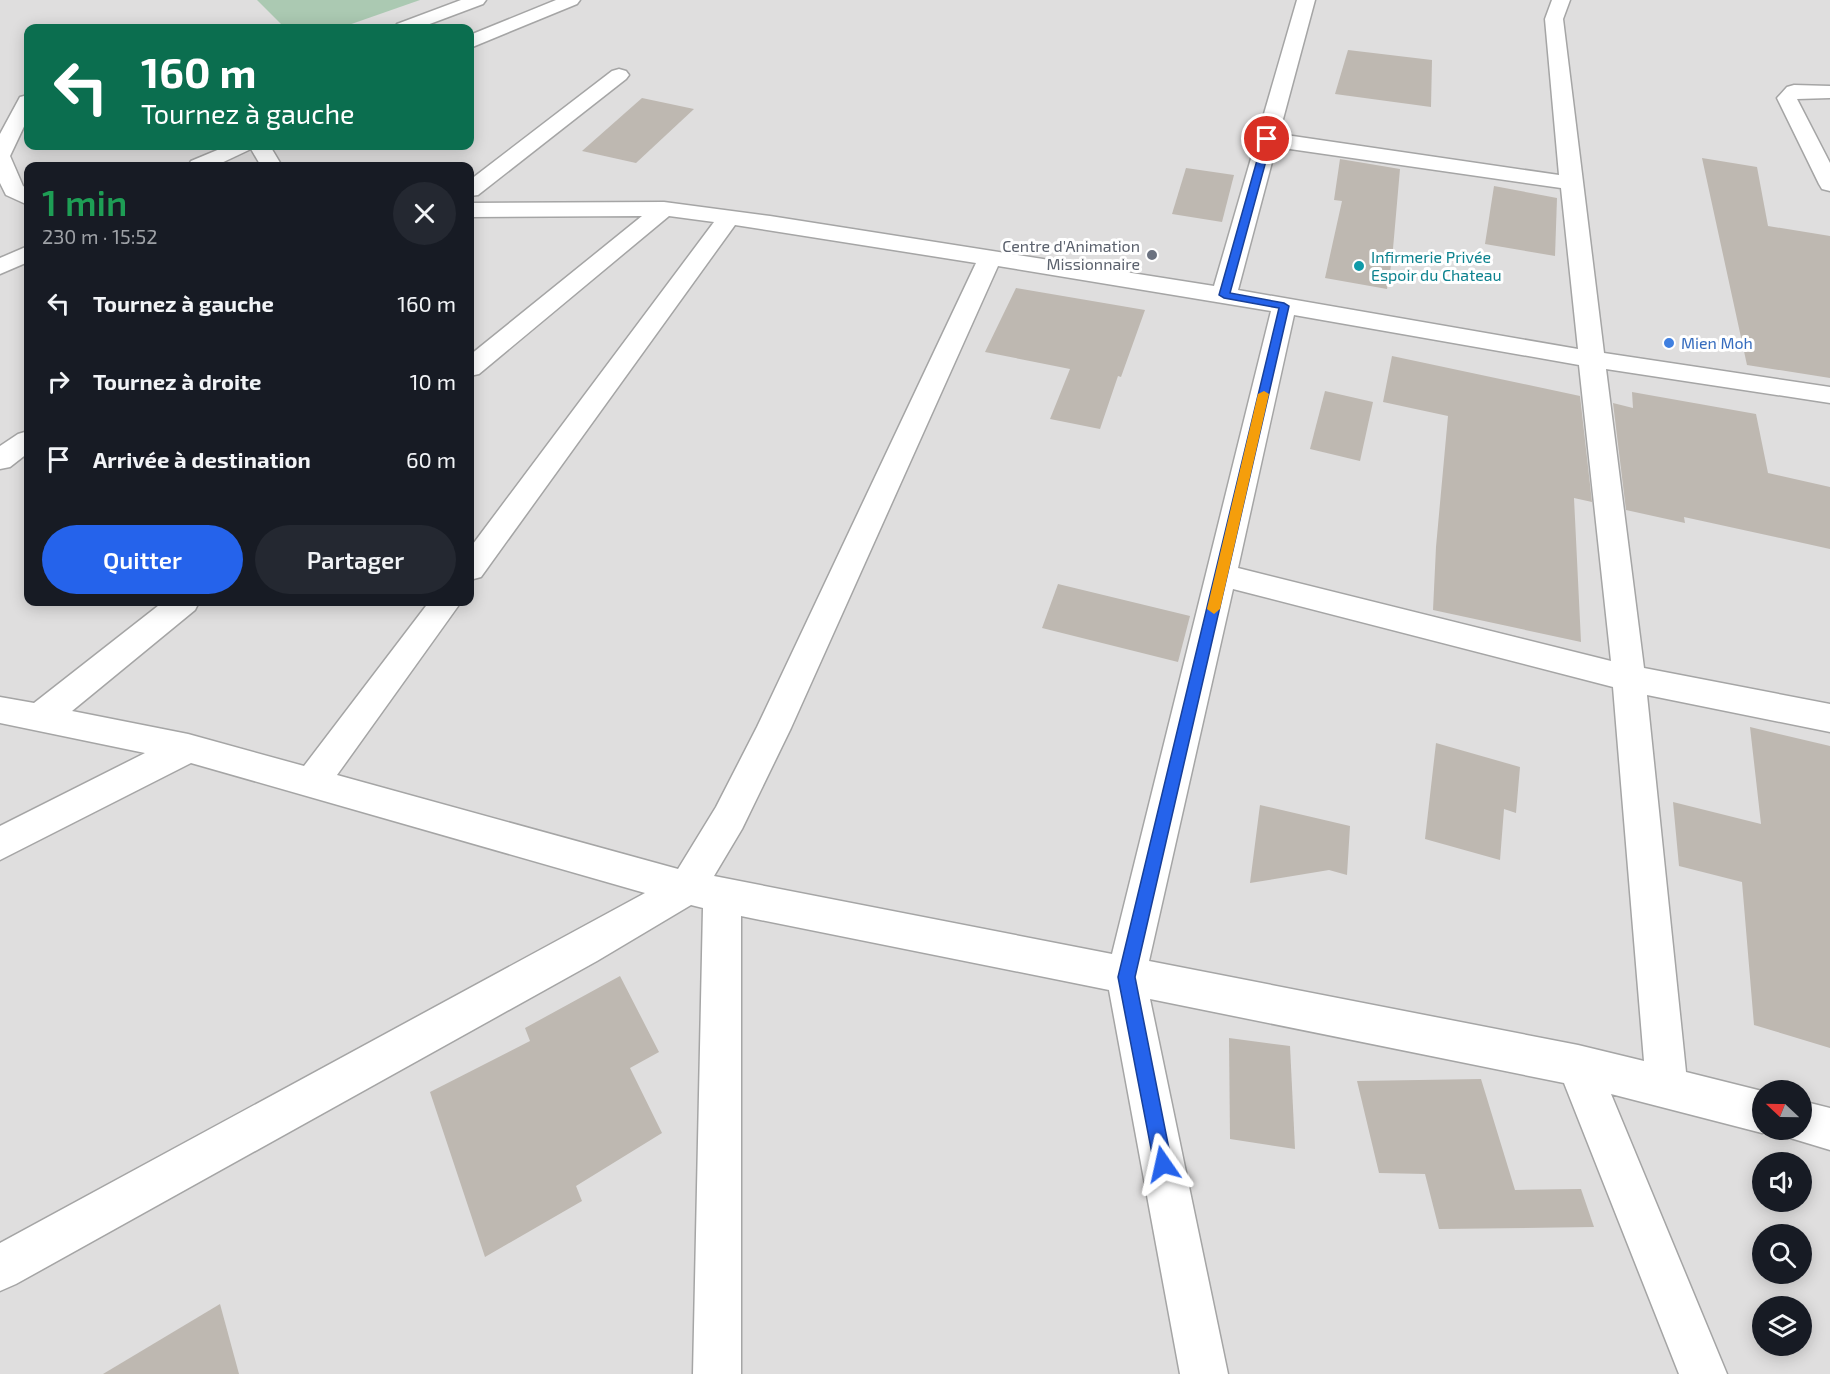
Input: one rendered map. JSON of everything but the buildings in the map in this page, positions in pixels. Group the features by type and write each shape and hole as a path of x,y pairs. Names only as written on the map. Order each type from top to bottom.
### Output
{"street":[{"path":"414,24 477,0"},
{"path":"474,40 571,0"},
{"path":"1224,295 1306,0"},
{"path":"1561,0 1554,19 1629,678 1667,1088"},
{"path":"474,187 619,75"},
{"path":"1830,92 1794,91 1787,98 1830,184"},
{"path":"0,103 24,101"},
{"path":"24,109 0,156 14,190 24,196"},
{"path":"1267,139 1571,183"},
{"path":"208,162 234,150"},
{"path":"474,210 664,209 1224,295 1592,359 1830,395"},
{"path":"474,365 664,209"},
{"path":"474,564 729,218"},
{"path":"0,267 24,255"},
{"path":"717,1374 705,892 729,818 774,728 990,258"},
{"path":"1204,1374 1126,977 1284,306"},
{"path":"0,460 24,443"},
{"path":"1222,575 1629,678 1830,718"},
{"path":"40,718 179,606"},
{"path":"311,784 443,606"},
{"path":"0,710 188,748 705,892 1578,1065 1752,1109"},
{"path":"0,844 188,748"},
{"path":"0,1268 583,948 705,892"},
{"path":"1578,1065 1703,1374"},
{"path":"1812,1124 1830,1129"}],"shaded area":[{"path":"0,0 1830,0 1830,1374 0,1374"}],"green space":[{"path":"257,0 420,0 351,24 281,24"}],"slow traffic":[{"path":"1214,609 1264,394"}],"place":[{"name":"Centre d'Animation Missionnaire","path":"1152,255"},
{"name":"Infirmerie Privée Espoir du Chateau","path":"1359,266"},
{"name":"Mien Moh","path":"1669,343"}],"route":[{"path":"1163,1164 1126,977 1284,306 1224,295 1267,139"}]}
